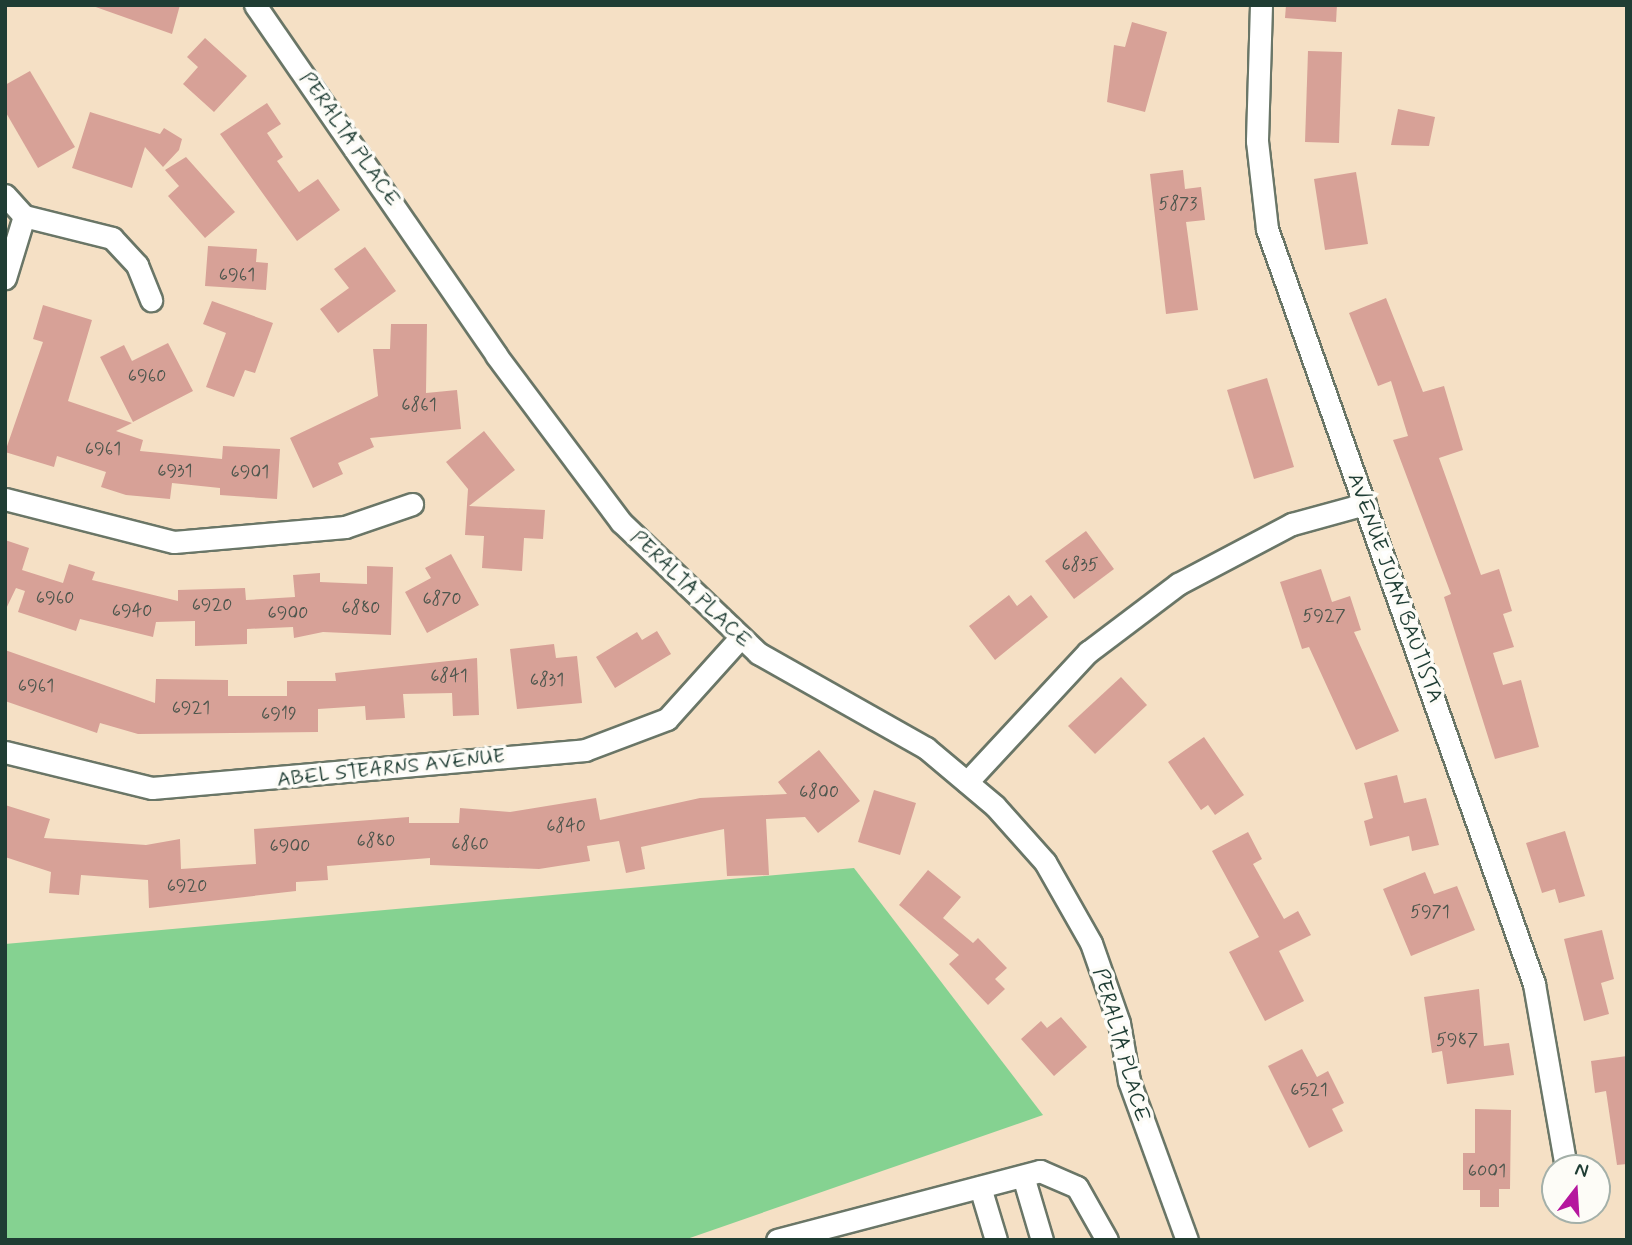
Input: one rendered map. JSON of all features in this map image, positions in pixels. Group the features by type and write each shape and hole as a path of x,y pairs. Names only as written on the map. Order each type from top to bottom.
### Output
{"street":[{"name":"PERALTA PLACE","path":"255,5 496,355 621,522 740,638 821,691 907,736 967,782 1045,862 1091,943 1119,1023 1146,1133 1187,1240"},
{"name":"AVENUE JUAN BAUTISTA","path":"1261,5 1257,141 1267,229 1534,984 1564,1154"},
{"path":"5,195 24,216 112,238 137,265 151,300"},
{"path":"5,278 24,216"},
{"path":"5,499 174,542 345,527 412,504"},
{"path":"967,782 1088,652 1178,584 1292,524 1365,504"},
{"name":"ABEL STEARNS AVENUE","path":"5,752 152,788 585,750 667,719 740,638"},
{"path":"777,1240 831,1233 1040,1171 1077,1187 1107,1240"},
{"path":"1023,1176 1042,1240"},
{"path":"980,1187 996,1240"}],"green space":[{"path":"854,868 1043,1115 684,1240 5,1240 5,944"}],"building":[{"path":"90,5 180,5 172,34"},
{"path":"1286,5 1337,5 1336,22 1285,18"},
{"path":"1132,22 1167,32 1145,112 1107,102 1114,45 1125,47"},
{"path":"205,38 247,76 214,112 183,84 198,67 187,57"},
{"path":"1308,51 1342,52 1339,143 1305,142"},
{"path":"30,71 75,147 38,168 5,111 5,85"},
{"path":"267,103 281,124 267,133 283,157 277,161 299,192 318,179 340,210 297,241 220,134"},
{"path":"1398,109 1435,117 1429,146 1391,145"},
{"path":"90,112 160,134 164,128 182,139 179,150 163,167 145,147 132,188 72,168"},
{"path":"186,157 235,212 205,238 168,196 179,186 165,170"},
{"path":"1183,170 1185,189 1201,187 1205,220 1186,222 1198,310 1166,314 1150,174"},
{"path":"1356,172 1368,244 1325,250 1314,179"},
{"path":"208,246 257,249 256,262 268,263 266,290 205,286"},
{"path":"365,247 396,291 338,333 320,309 349,288 334,269"},
{"path":"1386,298 1423,392 1444,386 1463,450 1439,458 1481,575 1499,569 1512,611 1503,614 1514,647 1493,653 1503,685 1521,680 1539,747 1495,759 1444,597 1451,594 1393,440 1408,436 1391,381 1378,386 1349,313"},
{"path":"212,301 273,323 255,373 245,370 234,397 206,387 226,333 203,324"},
{"path":"43,305 92,320 68,401 132,423 116,431 143,440 140,451 222,459 223,446 280,449 277,499 220,495 220,488 172,483 170,499 126,495 101,487 106,472 57,456 54,467 5,452 43,342 33,339"},
{"path":"391,324 427,324 426,393 457,390 461,429 370,438 374,447 338,463 343,474 313,488 290,438 378,396 373,349 390,349"},
{"path":"168,343 193,391 133,422 100,357 124,345 132,361"},
{"path":"1267,378 1294,467 1254,479 1227,390"},
{"path":"484,431 515,470 469,506 545,510 543,539 524,538 522,571 482,568 484,536 465,535 468,489 446,462"},
{"path":"1086,531 1114,569 1074,599 1045,561"},
{"path":"5,540 29,548 22,570 63,583 69,564 95,572 92,580 178,601 178,590 245,588 246,600 295,597 293,575 320,573 320,582 367,584 367,566 393,567 391,635 323,632 294,638 293,627 247,629 247,644 195,646 195,621 156,622 153,637 80,619 76,631 18,612 25,591 16,588 5,611"},
{"path":"451,554 479,605 427,633 405,592 431,578 425,568"},
{"path":"1321,569 1332,602 1350,596 1361,630 1354,632 1399,731 1356,750 1309,647 1302,649 1280,582"},
{"path":"1009,595 1017,606 1031,595 1048,617 995,660 969,626"},
{"path":"657,631 671,654 615,688 596,657 637,632 642,640"},
{"path":"554,644 556,658 577,656 582,703 517,709 510,649"},
{"path":"5,650 155,703 156,679 228,680 228,696 287,696 287,681 336,681 335,673 477,658 479,715 453,716 452,693 403,694 405,718 366,720 365,706 318,709 318,732 138,734 100,723 97,733 5,701"},
{"path":"1121,677 1147,705 1095,754 1068,726"},
{"path":"1204,737 1244,795 1215,815 1208,805 1201,810 1168,762"},
{"path":"819,750 860,801 818,833 805,817 766,819 769,875 727,876 724,829 641,847 645,869 626,873 619,841 587,846 590,861 539,869 430,865 430,858 327,866 328,880 296,882 296,891 149,908 148,880 81,875 79,895 49,893 51,872 5,857 5,805 50,819 44,838 146,845 180,839 181,869 256,864 254,829 409,817 409,823 459,823 460,808 510,812 596,798 600,820 700,798 787,794 778,782"},
{"path":"1397,775 1404,803 1426,798 1439,845 1412,851 1409,836 1370,846 1364,821 1373,818 1364,783"},
{"path":"874,790 916,803 900,855 858,842"},
{"path":"1565,831 1585,896 1559,903 1555,889 1542,893 1526,843"},
{"path":"1248,832 1262,859 1253,864 1284,919 1298,911 1311,935 1279,951 1304,1001 1265,1021 1229,952 1259,937 1212,851"},
{"path":"928,870 961,897 943,918 973,943 978,938 1007,968 995,979 1005,989 988,1005 949,964 959,955 899,905"},
{"path":"1425,872 1434,894 1457,886 1475,930 1411,956 1383,889"},
{"path":"1602,930 1614,979 1601,983 1609,1014 1584,1021 1564,939"},
{"path":"1479,989 1484,1046 1509,1043 1514,1075 1447,1084 1442,1051 1432,1053 1424,997"},
{"path":"1061,1017 1087,1047 1054,1076 1021,1039 1041,1021 1047,1028"},
{"path":"1302,1049 1317,1077 1328,1071 1344,1103 1332,1109 1343,1131 1309,1148 1268,1066"},
{"path":"1627,1056 1627,1164 1617,1165 1606,1091 1595,1093 1591,1061"},
{"path":"1475,1109 1511,1110 1510,1189 1499,1189 1499,1207 1480,1207 1480,1190 1463,1190 1463,1153 1475,1153"}]}
